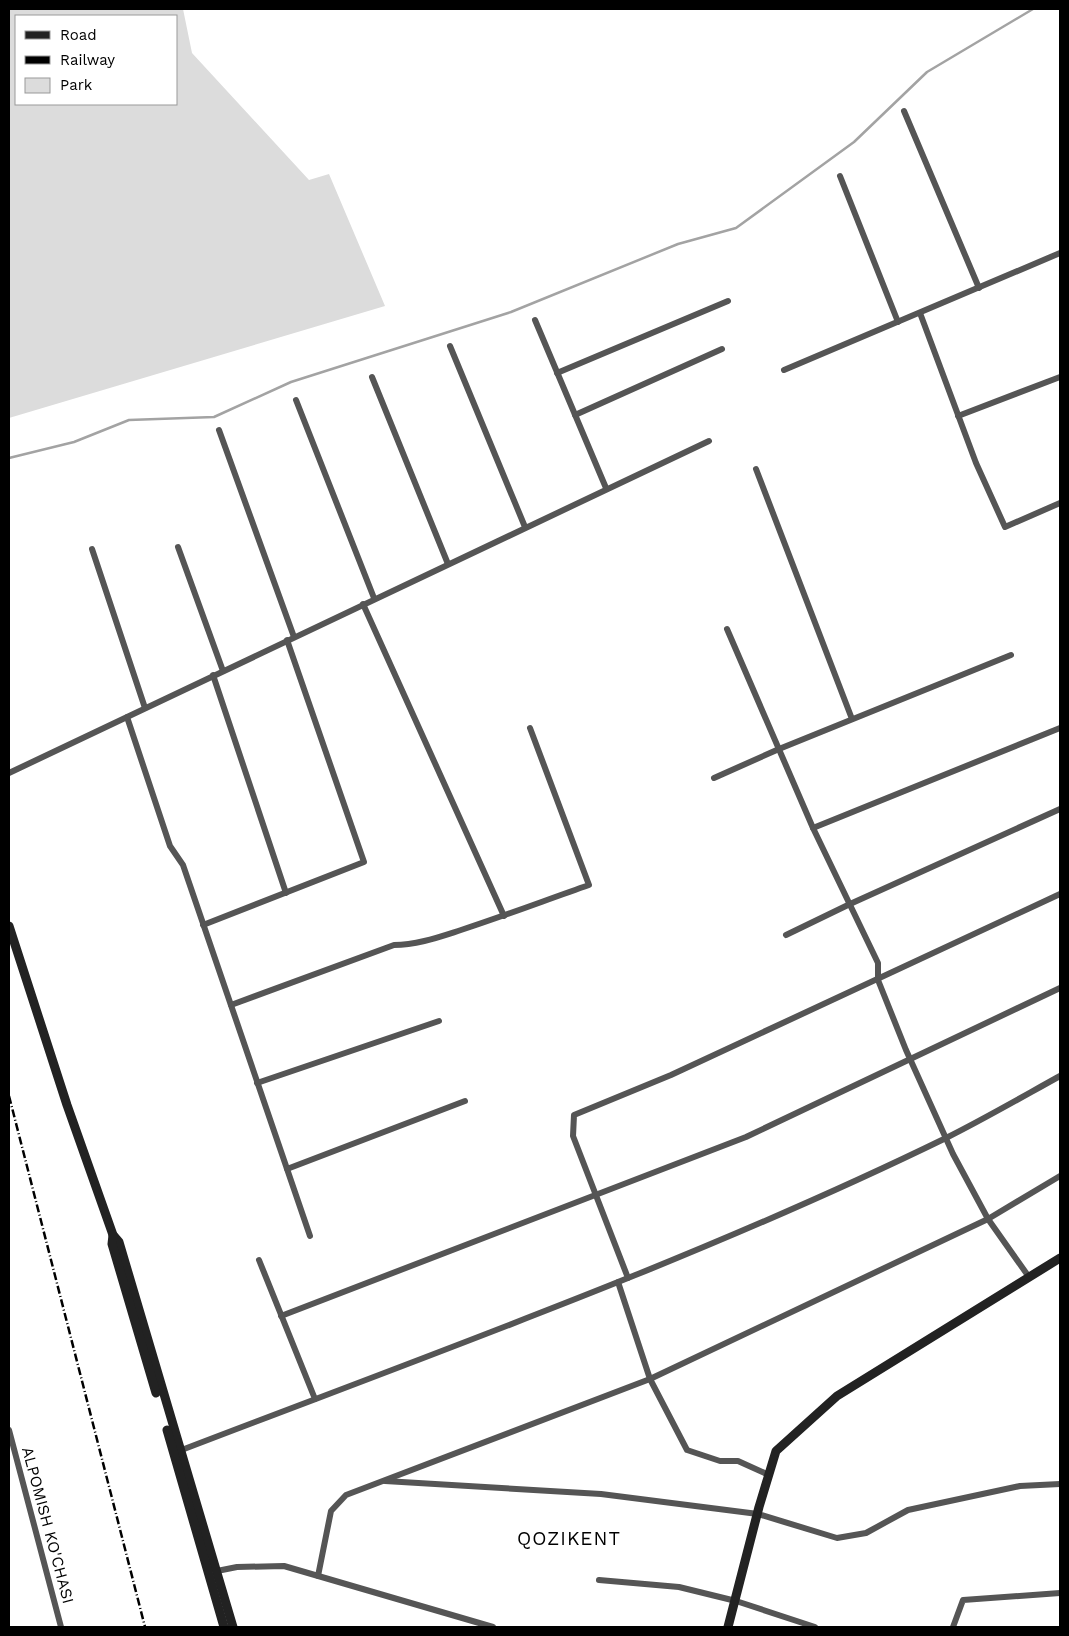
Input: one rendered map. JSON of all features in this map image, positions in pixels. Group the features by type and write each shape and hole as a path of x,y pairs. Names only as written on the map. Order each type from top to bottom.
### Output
{"main road":[{"path":"9,926 67,1105 113,1235 119,1242 233,1627"},
{"path":"113,1235 112,1244 224,1627"},
{"path":"728,1627 776,1451 837,1396 1060,1258"}],"street":[{"path":"904,111 979,288"},
{"path":"840,176 898,322"},
{"path":"784,370 1060,253"},
{"path":"557,373 728,301"},
{"path":"920,313 976,463 1004,527 1060,503"},
{"path":"535,320 606,488"},
{"path":"450,346 525,527"},
{"path":"576,415 722,348"},
{"path":"372,377 448,564"},
{"path":"958,416 1060,377"},
{"path":"296,400 374,598"},
{"path":"219,430 294,637"},
{"path":"9,773 374,598 709,441"},
{"path":"756,469 852,719"},
{"path":"178,546 223,670"},
{"path":"92,549 145,708"},
{"path":"363,604 504,916"},
{"path":"727,629 813,828 878,963 878,980 946,1138 988,1219 1029,1277"},
{"path":"203,925 364,862 287,640"},
{"path":"714,778 779,749 1011,655"},
{"path":"213,675 286,892"},
{"path":"127,717 170,846 183,864 310,1236"},
{"path":"231,1005 394,945 409,945 504,916 589,885 530,728"},
{"path":"813,828 1060,728"},
{"path":"786,935 1060,809"},
{"path":"628,1278 573,1136 574,1115 671,1075 1060,894"},
{"path":"282,1316 746,1137 1060,988"},
{"path":"257,1083 439,1021"},
{"path":"180,1451 725,1239 946,1138 1060,1076"},
{"path":"287,1169 465,1101"},
{"path":"318,1576 332,1511 346,1495 650,1379 988,1219 1060,1176"},
{"path":"259,1260 315,1399"},
{"path":"618,1282 650,1379 687,1450 720,1461 738,1461 769,1475"},
{"name":"ALPOMISH KO'CHASI","path":"9,1433 61,1627"},
{"path":"382,1481 601,1494 758,1514 837,1538 866,1533 908,1510 1020,1486 1060,1484"},
{"path":"217,1571 237,1567 284,1566 493,1627"},
{"path":"599,1580 679,1587 736,1601 815,1627"},
{"path":"953,1627 962,1600 1060,1593"}],"green space":[{"path":"9,9 183,9 192,53 309,180 329,174 385,306 9,418"}],"waterway":[{"path":"9,458 74,442 129,420 214,417 291,382 511,312 678,244 736,228 854,142 927,72 1033,9"}],"railway":[{"path":"9,1096 145,1627"}],"district":[{"name":"QOZIKENT","path":"569,1538"}]}
